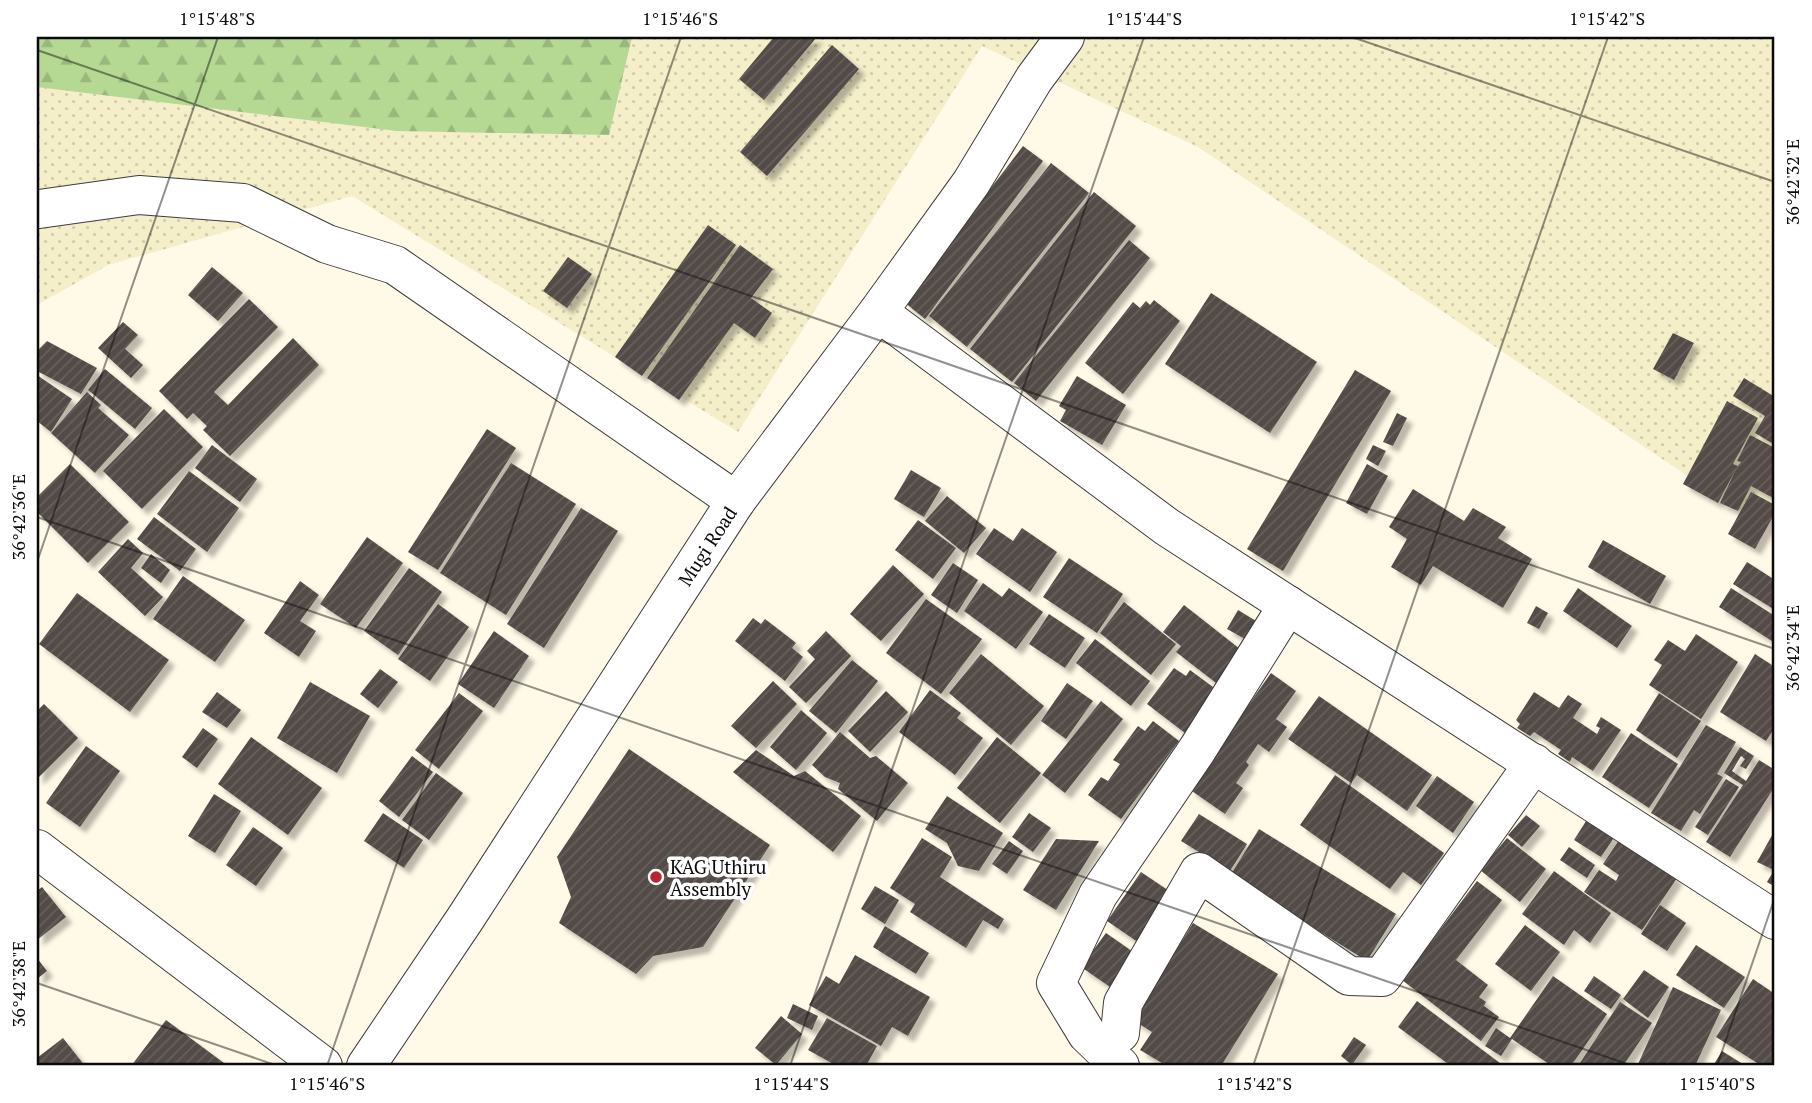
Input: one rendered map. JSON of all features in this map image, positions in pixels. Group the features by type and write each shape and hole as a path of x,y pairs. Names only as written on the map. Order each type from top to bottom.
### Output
{"street":[{"name":"Mugi Road","path":"366,1066 736,502 971,183 1034,79 1065,37"},
{"path":"39,209 139,195 243,203 327,244 395,265 736,502"},
{"path":"878,312 1167,527 1775,920"},
{"path":"1288,605 1197,750 1098,895 1056,984 1087,1034 1120,1049 1123,1003 1199,872 1349,976 1382,977 1534,763"},
{"path":"37,849 323,1066"}],"shaded area":[{"path":"37,37 1775,37 1775,492 1759,524 1198,147 982,46 738,432 352,196 108,265 37,305"}],"green space":[{"path":"37,37 632,37 609,135 397,131 37,87"}],"building":[{"path":"774,37 817,37 764,100 739,79"},
{"path":"832,45 859,69 767,176 740,152"},
{"path":"1023,146 1043,161 925,319 904,302"},
{"path":"1051,163 1089,193 967,347 929,316"},
{"path":"1094,192 1136,226 1012,382 970,349"},
{"path":"708,225 736,245 642,376 615,357"},
{"path":"1129,240 1150,258 1036,401 1014,383"},
{"path":"740,245 773,269 751,298 772,313 755,338 734,323 679,400 647,378"},
{"path":"568,257 592,274 567,308 543,291"},
{"path":"212,267 243,293 218,321 188,295"},
{"path":"1211,293 1317,362 1270,433 1165,364"},
{"path":"249,299 278,327 214,392 228,405 293,338 319,365 230,456 203,430 207,426 193,413 187,419 159,391"},
{"path":"1154,300 1180,321 1123,394 1085,363 1133,302 1140,308 1146,301 1150,305"},
{"path":"123,322 138,335 125,349 143,365 131,378 98,348"},
{"path":"1673,333 1694,343 1674,380 1653,369"},
{"path":"47,341 97,368 81,394 37,371 37,351"},
{"path":"105,369 152,408 135,429 88,390"},
{"path":"1355,370 1391,391 1283,571 1247,549"},
{"path":"37,375 72,399 51,432 37,421"},
{"path":"1077,376 1126,405 1102,445 1060,421 1066,410 1059,406"},
{"path":"1744,378 1775,397 1775,445 1755,433 1765,416 1733,396"},
{"path":"87,392 101,405 98,408 129,435 95,473 51,433"},
{"path":"1727,401 1758,418 1733,464 1738,466 1741,462 1737,461 1750,435 1775,448 1775,499 1751,486 1738,511 1720,503 1736,469 1718,503 1683,484"},
{"path":"164,409 203,447 142,509 103,471"},
{"path":"1397,413 1407,418 1393,446 1383,442"},
{"path":"487,429 516,448 438,570 408,552"},
{"path":"212,445 257,479 240,502 195,468"},
{"path":"1373,445 1386,451 1378,466 1366,459"},
{"path":"511,463 576,504 506,615 440,573"},
{"path":"70,464 129,522 88,563 37,512 37,497"},
{"path":"1367,464 1388,476 1367,514 1346,503"},
{"path":"911,470 941,488 924,517 894,499"},
{"path":"189,471 239,508 207,552 157,514"},
{"path":"1413,489 1464,521 1473,508 1506,527 1498,538 1532,559 1503,608 1433,566 1421,585 1391,567 1407,539 1389,527"},
{"path":"1751,492 1775,505 1775,513 1755,549 1728,534"},
{"path":"947,496 986,528 964,553 925,521"},
{"path":"581,508 618,531 544,648 507,624"},
{"path":"154,517 196,549 180,571 137,539"},
{"path":"918,520 956,548 933,579 895,550"},
{"path":"994,528 1013,541 1022,528 1057,552 1030,592 976,554"},
{"path":"367,537 403,563 356,628 320,604"},
{"path":"128,539 143,553 131,568 163,597 145,616 98,572"},
{"path":"1603,540 1666,576 1650,604 1588,567"},
{"path":"151,554 170,570 161,583 141,568"},
{"path":"1069,558 1123,594 1097,633 1043,597"},
{"path":"1747,562 1775,580 1775,610 1733,584"},
{"path":"953,563 978,580 957,613 931,595"},
{"path":"893,565 924,594 881,641 850,614"},
{"path":"409,568 442,592 398,655 364,631"},
{"path":"183,576 245,620 215,662 153,619"},
{"path":"300,581 319,595 300,621 316,631 299,657 264,633"},
{"path":"983,583 1002,597 1009,588 1043,612 1016,649 964,611"},
{"path":"1578,588 1632,626 1617,648 1563,611"},
{"path":"1731,588 1775,616 1775,643 1719,607"},
{"path":"77,593 169,660 130,712 39,644"},
{"path":"926,599 982,639 941,694 886,653"},
{"path":"1124,602 1176,644 1151,675 1100,633"},
{"path":"438,604 469,627 430,681 398,659"},
{"path":"1184,605 1245,653 1220,686 1176,652 1181,646 1163,632"},
{"path":"1536,606 1548,613 1539,629 1527,623"},
{"path":"1238,610 1256,621 1245,639 1227,629"},
{"path":"1049,614 1085,638 1065,668 1029,644"},
{"path":"753,618 761,624 765,619 796,643 792,648 803,657 785,681 735,641"},
{"path":"494,631 529,656 494,708 458,684"},
{"path":"826,631 851,656 806,703 789,687 815,659 807,651"},
{"path":"1696,634 1738,662 1701,719 1649,685 1662,665 1654,660 1668,640 1685,651"},
{"path":"1095,639 1150,681 1131,706 1076,663"},
{"path":"981,654 1044,706 1011,745 949,693"},
{"path":"1755,654 1775,667 1775,727 1766,741 1720,712"},
{"path":"852,660 878,681 836,733 809,711"},
{"path":"1174,668 1186,676 1190,670 1217,690 1185,733 1147,704"},
{"path":"380,669 398,682 378,708 360,694"},
{"path":"1271,673 1296,691 1276,719 1287,727 1269,752 1258,744 1246,762 1249,765 1236,783 1243,788 1225,814 1189,789"},
{"path":"773,681 797,704 756,748 731,726"},
{"path":"310,682 370,716 337,773 277,738"},
{"path":"1067,683 1093,701 1066,739 1041,721"},
{"path":"930,690 961,713 957,718 983,738 955,775 899,732"},
{"path":"886,691 908,712 870,752 848,731"},
{"path":"217,692 241,710 227,728 202,712"},
{"path":"1534,692 1559,708 1568,695 1582,704 1573,718 1597,734 1600,728 1596,726 1601,717 1621,730 1593,771 1572,757 1570,762 1558,754 1561,750 1534,732 1530,736 1517,728 1520,724 1516,720"},
{"path":"459,693 483,711 439,769 415,750"},
{"path":"1659,693 1701,721 1677,758 1636,730"},
{"path":"1319,696 1432,775 1407,811 1357,775 1351,783 1288,739"},
{"path":"1101,701 1123,719 1065,793 1042,775"},
{"path":"44,704 78,738 37,779 37,711"},
{"path":"801,710 827,733 796,770 770,747"},
{"path":"1153,721 1179,741 1121,819 1088,795 1101,777 1108,781 1120,764 1113,760 1138,726 1145,731"},
{"path":"1706,725 1736,742 1717,774 1723,777 1700,814 1694,810 1681,831 1651,813"},
{"path":"203,728 218,739 197,768 182,757"},
{"path":"840,732 870,758 876,756 908,783 877,821 838,789 840,783 825,777 812,765"},
{"path":"1631,733 1678,764 1649,808 1602,777"},
{"path":"251,737 322,788 288,835 218,784"},
{"path":"997,737 1041,773 1000,823 957,788"},
{"path":"86,746 120,771 80,827 46,803"},
{"path":"1740,747 1754,756 1746,769 1740,766 1745,759 1741,756 1732,771 1746,781 1759,760 1775,770 1775,786 1730,857 1706,842 1743,785 1724,773"},
{"name":"KAG Uthiru Assembly","path":"629,749 770,845 703,947 653,956 636,974 559,923 571,897 557,857"},
{"path":"756,750 794,776 805,771 861,816 833,852 733,772"},
{"path":"412,756 433,772 399,817 379,801"},
{"path":"436,773 463,793 429,840 402,820"},
{"path":"1335,775 1444,853 1421,885 1403,872 1390,889 1300,825"},
{"path":"1437,776 1474,802 1453,833 1416,806"},
{"path":"1726,779 1739,787 1708,835 1695,827"},
{"path":"214,794 241,811 215,853 188,836"},
{"path":"947,796 1003,833 979,871 958,866 947,843 925,829"},
{"path":"383,813 423,840 404,868 364,841"},
{"path":"1029,813 1051,828 1033,852 1012,837"},
{"path":"1199,814 1247,844 1230,871 1181,841"},
{"path":"1526,815 1540,826 1522,847 1508,835"},
{"path":"1588,818 1615,836 1601,857 1574,840"},
{"path":"253,827 283,848 256,886 226,865"},
{"path":"1259,829 1396,914 1367,961 1230,876"},
{"path":"1775,830 1775,887 1767,882 1774,870 1757,862"},
{"path":"922,838 952,857 940,877 1004,919 998,929 983,920 966,948 910,912 915,904 890,888"},
{"path":"1507,838 1546,869 1520,902 1480,870"},
{"path":"1056,839 1099,841 1056,910 1023,890"},
{"path":"1619,840 1677,878 1642,930 1584,892 1599,870 1616,881 1619,875 1603,864"},
{"path":"1009,841 1023,851 1007,874 992,864"},
{"path":"1569,847 1595,865 1587,878 1560,860"},
{"path":"1554,871 1611,913 1590,943 1574,930 1564,945 1522,914"},
{"path":"1141,872 1181,899 1148,949 1107,921"},
{"path":"1477,881 1502,900 1456,960 1488,985 1479,997 1486,1002 1484,1006 1499,1017 1481,1041 1402,980"},
{"path":"875,886 899,900 885,924 861,909"},
{"path":"42,887 66,917 37,940 37,891"},
{"path":"1660,905 1686,923 1667,951 1641,934"},
{"path":"1193,923 1278,974 1221,1066 1167,1066 1140,1050 1152,1032 1133,1020"},
{"path":"1525,925 1560,952 1531,991 1495,964"},
{"path":"885,926 929,953 916,974 873,947"},
{"path":"1106,933 1139,956 1116,991 1081,967"},
{"path":"1696,945 1745,977 1724,1008 1676,975"},
{"path":"855,955 930,997 908,1036 892,1027 881,1046 809,1005 826,976 839,984"},
{"path":"37,958 47,971 37,979"},
{"path":"1644,970 1669,987 1648,1018 1623,999"},
{"path":"1553,976 1607,1014 1571,1066 1552,1066 1512,1039 1501,1056 1485,1046 1496,1028 1510,1038"},
{"path":"1594,976 1621,995 1611,1009 1584,991"},
{"path":"1753,979 1775,994 1775,1066 1762,1066 1716,1037"},
{"path":"1673,987 1721,1010 1695,1066 1638,1064"},
{"path":"1417,1001 1504,1066 1451,1066 1398,1027"},
{"path":"1620,1002 1652,1023 1623,1066 1578,1066"},
{"path":"793,1004 818,1016 812,1030 787,1018"},
{"path":"781,1016 802,1034 776,1065 755,1048"},
{"path":"827,1018 877,1046 866,1066 837,1066 808,1050"},
{"path":"166,1020 228,1066 131,1066"},
{"path":"1354,1037 1366,1045 1352,1065 1341,1056"},
{"path":"63,1038 85,1066 37,1066 37,1058"},
{"path":"1722,1051 1746,1066 1713,1066"}],"place":[{"name":"KAG Uthiru Assembly","path":"656,877"}]}
